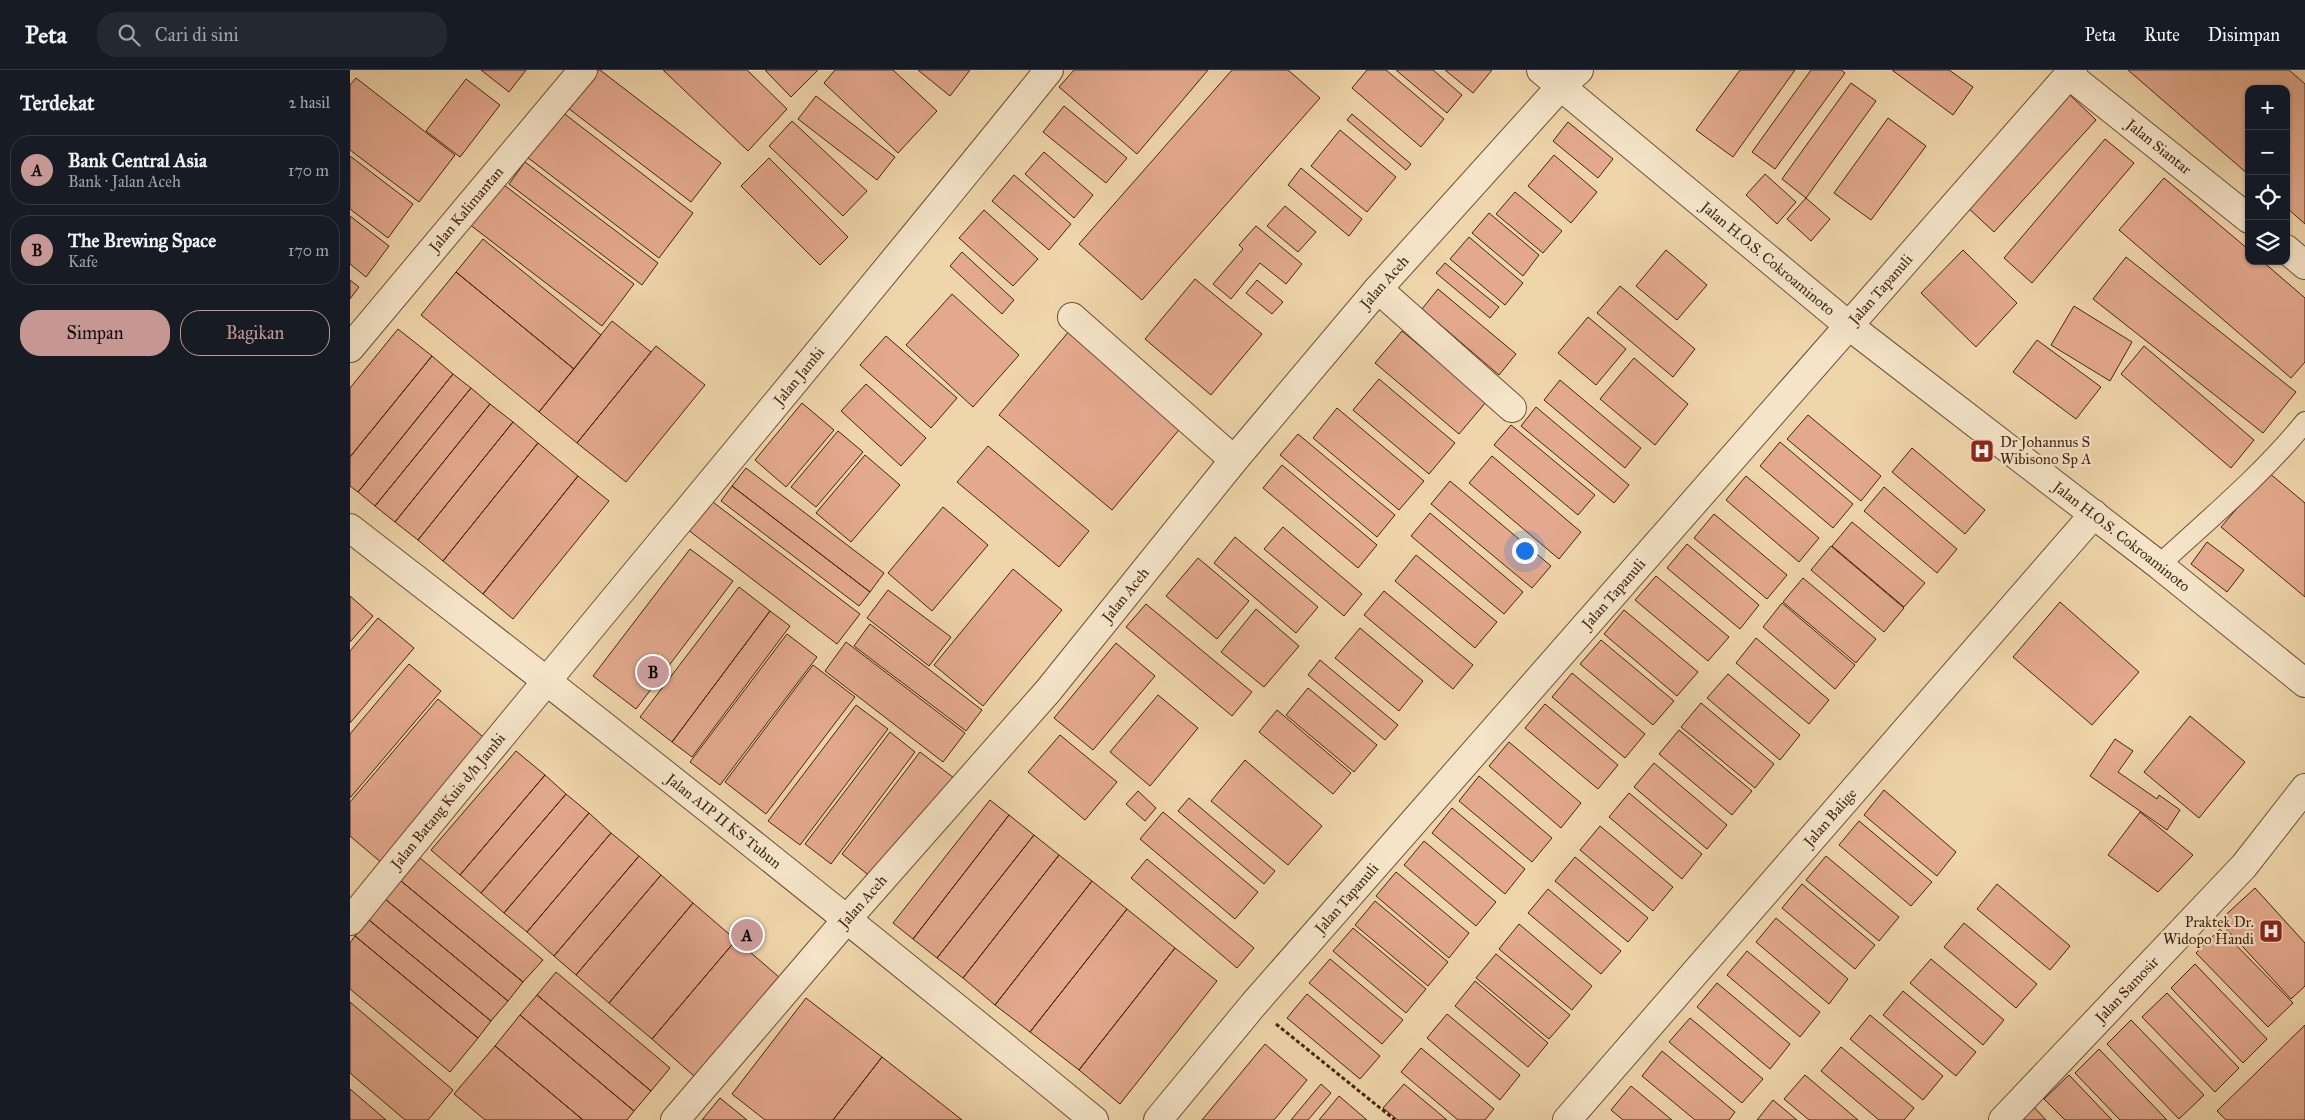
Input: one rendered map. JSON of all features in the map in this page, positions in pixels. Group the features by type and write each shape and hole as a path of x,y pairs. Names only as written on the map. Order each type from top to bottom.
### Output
{"street":[{"name":"Jalan Kalimantan","path":"350,348 583,70"},
{"name":"Jalan Jambi","path":"546,679 923,226 1049,70"},
{"name":"Jalan Siantar","path":"2071,72 2245,216"},
{"name":"Jalan Tapanuli","path":"1158,1120 1252,1005 2071,72"},
{"name":"Jalan H.O.S. Cokroaminoto","path":"1560,75 1848,325 2094,514 2305,683"},
{"name":"Jalan Aceh","path":"675,1120 848,918 1048,691 1234,460 1560,75"},
{"path":"2290,253 2305,264"},
{"path":"1378,289 1512,408"},
{"path":"1072,318 1234,460"},
{"name":"Jalan Balige","path":"1567,1120 2094,514"},
{"name":"Jalan AIP II KS Tubun","path":"350,528 546,679 848,918 1094,1120"},
{"name":"Jalan Batang Kuis d/h Jambi","path":"350,921 546,679"},
{"name":"Jalan Samosir","path":"2002,1120 2244,866 2305,788"}],"lane":[{"path":"2159,565 2257,476 2278,455 2305,422"}],"path":[{"path":"1252,1005 1395,1120"}],"building":[{"path":"481,70 526,70 509,92"},
{"path":"590,70 600,70 721,163 691,202 564,105"},
{"path":"663,70 747,70 787,109 748,151"},
{"path":"765,70 818,70 791,97"},
{"path":"835,70 893,70 937,111 898,153 824,83"},
{"path":"918,70 970,70 950,96"},
{"path":"1074,70 1208,70 1137,154 1059,87"},
{"path":"1232,70 1288,70 1320,98 1142,300 1079,244"},
{"path":"1367,70 1386,70 1444,119 1421,147 1352,88"},
{"path":"1396,70 1433,70 1462,95 1447,113"},
{"path":"1445,70 1492,70 1473,93"},
{"path":"1740,70 1795,70 1733,157 1696,130"},
{"path":"1811,70 1841,70 1845,73 1775,169 1752,152"},
{"path":"1892,70 1949,70 1973,87 1953,115"},
{"path":"2128,70 2289,70 2305,84 2305,224 2290,211 2290,85 2245,85 2245,172"},
{"path":"356,78 455,155 419,202 350,150 350,85"},
{"path":"466,79 500,105 460,157 426,131"},
{"path":"1851,83 1876,101 1806,198 1782,179"},
{"path":"2068,93 2096,120 1994,232 1966,206"},
{"path":"816,96 895,157 877,180 798,119"},
{"path":"1064,106 1127,158 1106,183 1043,132"},
{"path":"557,108 693,213 659,258 523,154"},
{"path":"1352,114 1411,164 1406,170 1347,120"},
{"path":"1888,118 1926,146 1871,220 1834,193"},
{"path":"792,121 867,191 843,216 769,146"},
{"path":"1568,122 1613,159 1598,178 1553,141"},
{"path":"1340,130 1396,177 1367,212 1311,166"},
{"path":"2105,139 2134,163 2032,283 2004,258"},
{"path":"1044,152 1093,195 1074,218 1025,174"},
{"path":"1554,155 1597,192 1571,223 1528,186"},
{"path":"350,156 413,204 388,238 350,209"},
{"path":"769,158 848,237 820,265 741,186"},
{"path":"525,162 658,263 642,285 509,184"},
{"path":"1301,168 1362,219 1349,236 1288,185"},
{"path":"1765,174 1796,202 1777,224 1746,195"},
{"path":"1014,175 1071,224 1049,250 992,201"},
{"path":"2164,178 2245,247 2245,265 2267,265 2305,298 2305,362 2291,378 2119,230"},
{"path":"500,182 634,284 602,326 469,224"},
{"path":"1515,192 1562,231 1543,253 1496,214"},
{"path":"1806,198 1830,219 1811,241 1787,219"},
{"path":"1285,206 1316,232 1298,252 1267,226"},
{"path":"984,210 1038,259 1013,286 959,238"},
{"path":"1489,213 1539,255 1523,276 1472,233"},
{"path":"350,216 389,246 366,277 350,264"},
{"path":"1256,226 1302,264 1286,284 1260,263 1231,299 1213,284 1243,249 1239,245"},
{"path":"1469,237 1523,283 1505,305 1450,259"},
{"path":"483,239 601,335 574,369 456,272"},
{"path":"1666,250 1707,285 1677,320 1636,286"},
{"path":"1963,250 2017,303 1976,347 1921,293"},
{"path":"962,252 1014,300 1002,314 950,266"},
{"path":"2126,257 2296,392 2263,433 2093,299"},
{"path":"1445,263 1499,307 1490,318 1436,273"},
{"path":"456,272 574,369 539,412 421,315"},
{"path":"1195,279 1262,334 1211,395 1145,339"},
{"path":"350,280 359,287 350,299"},
{"path":"1257,280 1283,302 1272,314 1246,293"},
{"path":"1620,286 1695,349 1673,377 1597,313"},
{"path":"1438,289 1516,354 1499,375 1422,309"},
{"path":"952,294 1019,355 973,407 906,345"},
{"path":"2074,306 2132,342 2110,381 2051,345"},
{"path":"1588,317 1626,349 1596,385 1558,353"},
{"path":"612,321 651,352 577,443 539,412"},
{"path":"398,329 432,356 350,457 350,388"},
{"path":"1070,330 1183,425 1112,510 999,415"},
{"path":"1402,331 1486,402 1459,434 1375,363"},
{"path":"886,336 957,398 931,428 860,365"},
{"path":"2037,340 2101,387 2076,419 2013,372"},
{"path":"656,346 705,385 626,482 577,443"},
{"path":"2144,346 2254,440 2231,468 2121,374"},
{"path":"432,356 453,374 358,492 350,486 350,457"},
{"path":"1634,358 1688,404 1655,445 1600,399"},
{"path":"453,374 471,388 375,506 358,492"},
{"path":"1379,379 1455,443 1429,474 1353,410"},
{"path":"1560,380 1641,448 1625,468 1544,400"},
{"path":"866,384 926,438 901,466 841,411"},
{"path":"471,388 490,404 395,522 375,506"},
{"path":"802,403 834,430 786,487 755,460"},
{"path":"490,404 513,422 418,540 395,522"},
{"path":"1536,407 1629,485 1614,503 1521,426"},
{"path":"1337,408 1424,481 1399,510 1313,438"},
{"path":"1808,415 1881,476 1861,501 1787,439"},
{"path":"513,422 538,443 443,561 418,540"},
{"path":"1511,425 1595,495 1578,515 1494,445"},
{"path":"838,431 863,452 816,507 791,487"},
{"path":"1298,434 1395,515 1377,537 1280,455"},
{"path":"1780,442 1853,504 1833,528 1760,466"},
{"path":"538,443 578,476 483,594 443,561"},
{"path":"988,446 1089,531 1059,567 957,482"},
{"path":"1912,448 1985,510 1965,534 1892,472"},
{"path":"865,455 900,485 851,542 816,513"},
{"path":"1492,456 1581,532 1559,559 1469,483"},
{"path":"1282,465 1377,545 1358,568 1263,488"},
{"path":"746,468 884,573 870,592 732,486"},
{"path":"2268,472 2305,503 2305,597 2221,527"},
{"path":"578,476 609,501 513,619 483,594"},
{"path":"1746,476 1819,538 1799,562 1726,500"},
{"path":"1450,481 1551,566 1532,588 1431,504"},
{"path":"732,486 870,592 859,606 721,501"},
{"path":"1884,487 1957,549 1937,573 1864,511"},
{"path":"705,496 860,614 837,644 683,526"},
{"path":"943,507 988,545 932,611 888,573"},
{"path":"1430,513 1523,592 1504,614 1411,536"},
{"path":"1714,514 1787,575 1767,599 1694,538"},
{"path":"1852,522 1925,583 1904,607 1832,546"},
{"path":"1283,527 1362,594 1344,616 1264,549"},
{"path":"1235,537 1318,607 1296,633 1214,563"},
{"path":"2207,542 2244,570 2227,592 2191,564"},
{"path":"1687,544 1759,605 1740,629 1667,568"},
{"path":"1831,546 1904,608 1884,632 1811,570"},
{"path":"690,549 733,581 636,709 593,676"},
{"path":"1416,555 1497,622 1475,648 1395,581"},
{"path":"1198,558 1249,601 1217,639 1166,596"},
{"path":"1013,569 1062,610 983,706 934,665"},
{"path":"1656,576 1729,637 1708,661 1635,600"},
{"path":"1803,578 1876,639 1856,663 1783,602"},
{"path":"739,587 770,611 672,742 640,717"},
{"path":"888,590 951,637 929,666 867,618"},
{"path":"1384,591 1473,665 1453,689 1364,615"},
{"path":"350,596 373,616 350,642"},
{"path":"2060,602 2139,672 2092,725 2013,657"},
{"path":"1782,603 1855,665 1835,689 1763,627"},
{"path":"1146,604 1252,692 1232,716 1126,627"},
{"path":"1256,609 1299,646 1264,687 1221,652"},
{"path":"1624,610 1698,672 1677,696 1604,634"},
{"path":"770,611 790,626 692,757 672,742"},
{"path":"378,618 414,648 350,723 350,651"},
{"path":"870,624 982,710 966,731 854,646"},
{"path":"1360,628 1423,681 1399,711 1335,658"},
{"path":"787,634 817,657 720,785 690,762"},
{"path":"1756,638 1829,700 1809,724 1736,663"},
{"path":"1601,640 1674,701 1653,725 1580,664"},
{"path":"846,642 965,733 943,762 825,671"},
{"path":"1116,643 1155,676 1093,750 1054,718"},
{"path":"1320,660 1398,725 1385,740 1308,675"},
{"path":"409,664 441,691 350,798 350,734"},
{"path":"813,665 855,697 766,814 725,782"},
{"path":"1572,673 1645,734 1625,758 1552,697"},
{"path":"1728,674 1800,735 1780,760 1707,698"},
{"path":"1308,688 1377,745 1354,772 1286,715"},
{"path":"1158,695 1198,728 1150,786 1110,752"},
{"path":"438,699 488,741 383,864 350,836 350,802"},
{"path":"1701,703 1774,764 1755,788 1681,727"},
{"path":"1545,704 1618,765 1598,789 1525,728"},
{"path":"856,705 888,729 800,845 768,821"},
{"path":"1277,710 1351,773 1333,794 1259,732"},
{"path":"2190,716 2245,762 2199,818 2144,772"},
{"path":"1679,730 1752,791 1732,815 1659,754"},
{"path":"890,732 915,752 831,864 805,844"},
{"path":"1060,735 1117,782 1085,820 1028,772"},
{"path":"2115,739 2133,751 2118,772 2157,799 2159,795 2180,810 2167,830 2090,776"},
{"path":"1509,742 1581,803 1561,828 1489,766"},
{"path":"516,751 545,775 460,875 431,850"},
{"path":"920,752 954,778 876,881 842,854"},
{"path":"1245,760 1322,826 1288,865 1211,801"},
{"path":"1654,763 1727,825 1707,849 1634,787"},
{"path":"545,775 566,794 481,893 460,875"},
{"path":"1479,776 1552,838 1532,862 1459,801"},
{"path":"1884,790 1956,852 1937,876 1864,815"},
{"path":"1138,791 1156,808 1145,821 1126,804"},
{"path":"1629,793 1702,854 1682,879 1609,817"},
{"path":"566,794 589,813 504,913 481,893"},
{"path":"1189,798 1275,871 1264,884 1178,811"},
{"path":"990,800 1009,815 913,939 893,923"},
{"path":"1452,808 1525,869 1505,894 1432,833"},
{"path":"1163,812 1258,892 1235,919 1140,839"},
{"path":"2140,812 2193,855 2158,892 2108,855"},
{"path":"589,813 611,833 527,932 504,913"},
{"path":"1009,815 1034,835 937,958 913,939"},
{"path":"1859,821 1932,882 1911,906 1839,845"},
{"path":"1600,826 1673,887 1653,911 1580,850"},
{"path":"611,833 639,856 554,956 527,932"},
{"path":"1034,835 1059,855 963,978 937,958"},
{"path":"1424,841 1496,902 1476,926 1404,865"},
{"path":"1059,855 1092,881 995,1005 963,978"},
{"path":"639,856 661,875 576,975 554,956"},
{"path":"1826,856 1899,917 1879,941 1806,880"},
{"path":"1575,857 1648,918 1628,942 1555,881"},
{"path":"420,858 543,960 523,982 401,881"},
{"path":"1147,859 1254,948 1237,968 1131,878"},
{"path":"1396,872 1469,933 1449,958 1376,896"},
{"path":"661,875 693,903 609,1003 576,975"},
{"path":"401,881 523,982 508,1001 385,899"},
{"path":"1092,881 1127,909 1030,1032 995,1005"},
{"path":"1802,884 1875,945 1855,969 1782,908"},
{"path":"1997,884 2070,946 2050,970 1977,909"},
{"path":"2255,888 2305,943 2305,986 2291,999 2219,921"},
{"path":"1548,889 1621,951 1601,974 1528,913"},
{"path":"385,899 508,1001 491,1021 369,920"},
{"path":"1375,901 1448,962 1428,986 1355,925"},
{"path":"693,903 736,940 652,1039 609,1003"},
{"path":"1127,909 1175,948 1079,1070 1030,1032"},
{"path":"1776,918 1848,979 1829,1004 1756,942"},
{"path":"369,920 491,1021 478,1038 355,936"},
{"path":"1964,923 2037,984 2016,1008 1944,947"},
{"path":"1519,924 1592,986 1572,1010 1499,949"},
{"path":"1353,928 1426,989 1406,1013 1333,951"},
{"path":"2220,929 2293,1003 2268,1027 2196,953"},
{"path":"355,936 478,1038 450,1072 350,989 350,943"},
{"path":"736,940 779,977 694,1076 652,1039"},
{"path":"1175,948 1217,981 1120,1104 1079,1070"},
{"path":"1747,951 1820,1012 1800,1037 1727,975"},
{"path":"1496,954 1570,1015 1549,1039 1476,978"},
{"path":"1330,959 1403,1020 1382,1044 1309,983"},
{"path":"1931,959 2004,1020 1983,1045 1910,983"},
{"path":"2195,964 2267,1039 2243,1063 2171,988"},
{"path":"556,972 670,1068 651,1091 537,995"},
{"path":"1475,981 1548,1043 1528,1067 1455,1006"},
{"path":"1717,983 1790,1044 1770,1069 1697,1007"},
{"path":"1903,991 1976,1052 1956,1076 1883,1015"},
{"path":"2167,993 2239,1068 2215,1092 2142,1017"},
{"path":"1307,994 1380,1056 1360,1079 1287,1018"},
{"path":"537,995 651,1091 634,1111 520,1015"},
{"path":"806,998 882,1057 833,1120 765,1120 732,1094"},
{"path":"350,1002 453,1090 428,1120 405,1120 350,1073"},
{"path":"1447,1014 1520,1075 1500,1100 1427,1038"},
{"path":"520,1015 634,1111 627,1120 583,1120 495,1046"},
{"path":"1870,1015 1943,1076 1923,1100 1850,1039"},
{"path":"1690,1018 1763,1079 1742,1103 1669,1042"},
{"path":"2131,1020 2204,1095 2179,1119 2107,1044"},
{"path":"2305,1025 2305,1120 2226,1120 2217,1111"},
{"path":"1265,1044 1307,1080 1274,1120 1202,1120"},
{"path":"495,1046 583,1120 485,1120 454,1094"},
{"path":"1841,1047 1914,1108 1904,1120 1879,1120 1821,1071"},
{"path":"1421,1048 1494,1109 1485,1120 1458,1120 1401,1072"},
{"path":"2099,1049 2167,1120 2120,1120 2075,1073"},
{"path":"1662,1051 1735,1112 1729,1120 1695,1120 1642,1076"},
{"path":"882,1057 962,1120 833,1120"},
{"path":"1805,1075 1858,1120 1809,1120 1784,1099"},
{"path":"2069,1075 2112,1120 2065,1120 2044,1099"},
{"path":"1321,1084 1331,1093 1308,1120 1291,1120"},
{"path":"1404,1084 1447,1120 1398,1120 1383,1108"},
{"path":"1631,1086 1672,1120 1623,1120 1611,1110"},
{"path":"350,1089 386,1120 350,1120"},
{"path":"1339,1096 1367,1120 1319,1120"},
{"path":"720,1098 747,1120 702,1120"},
{"path":"1773,1100 1797,1120 1757,1120"},
{"path":"2034,1107 2046,1120 2020,1120"}],"place":[{"name":"Dr Johannus S Wibisono Sp A","path":"1982,451"},
{"name":"The Brewing Space","path":"653,672"},
{"name":"Praktek Dr. Widopo Handi","path":"2271,931"},
{"name":"Bank Central Asia","path":"747,935"}]}
